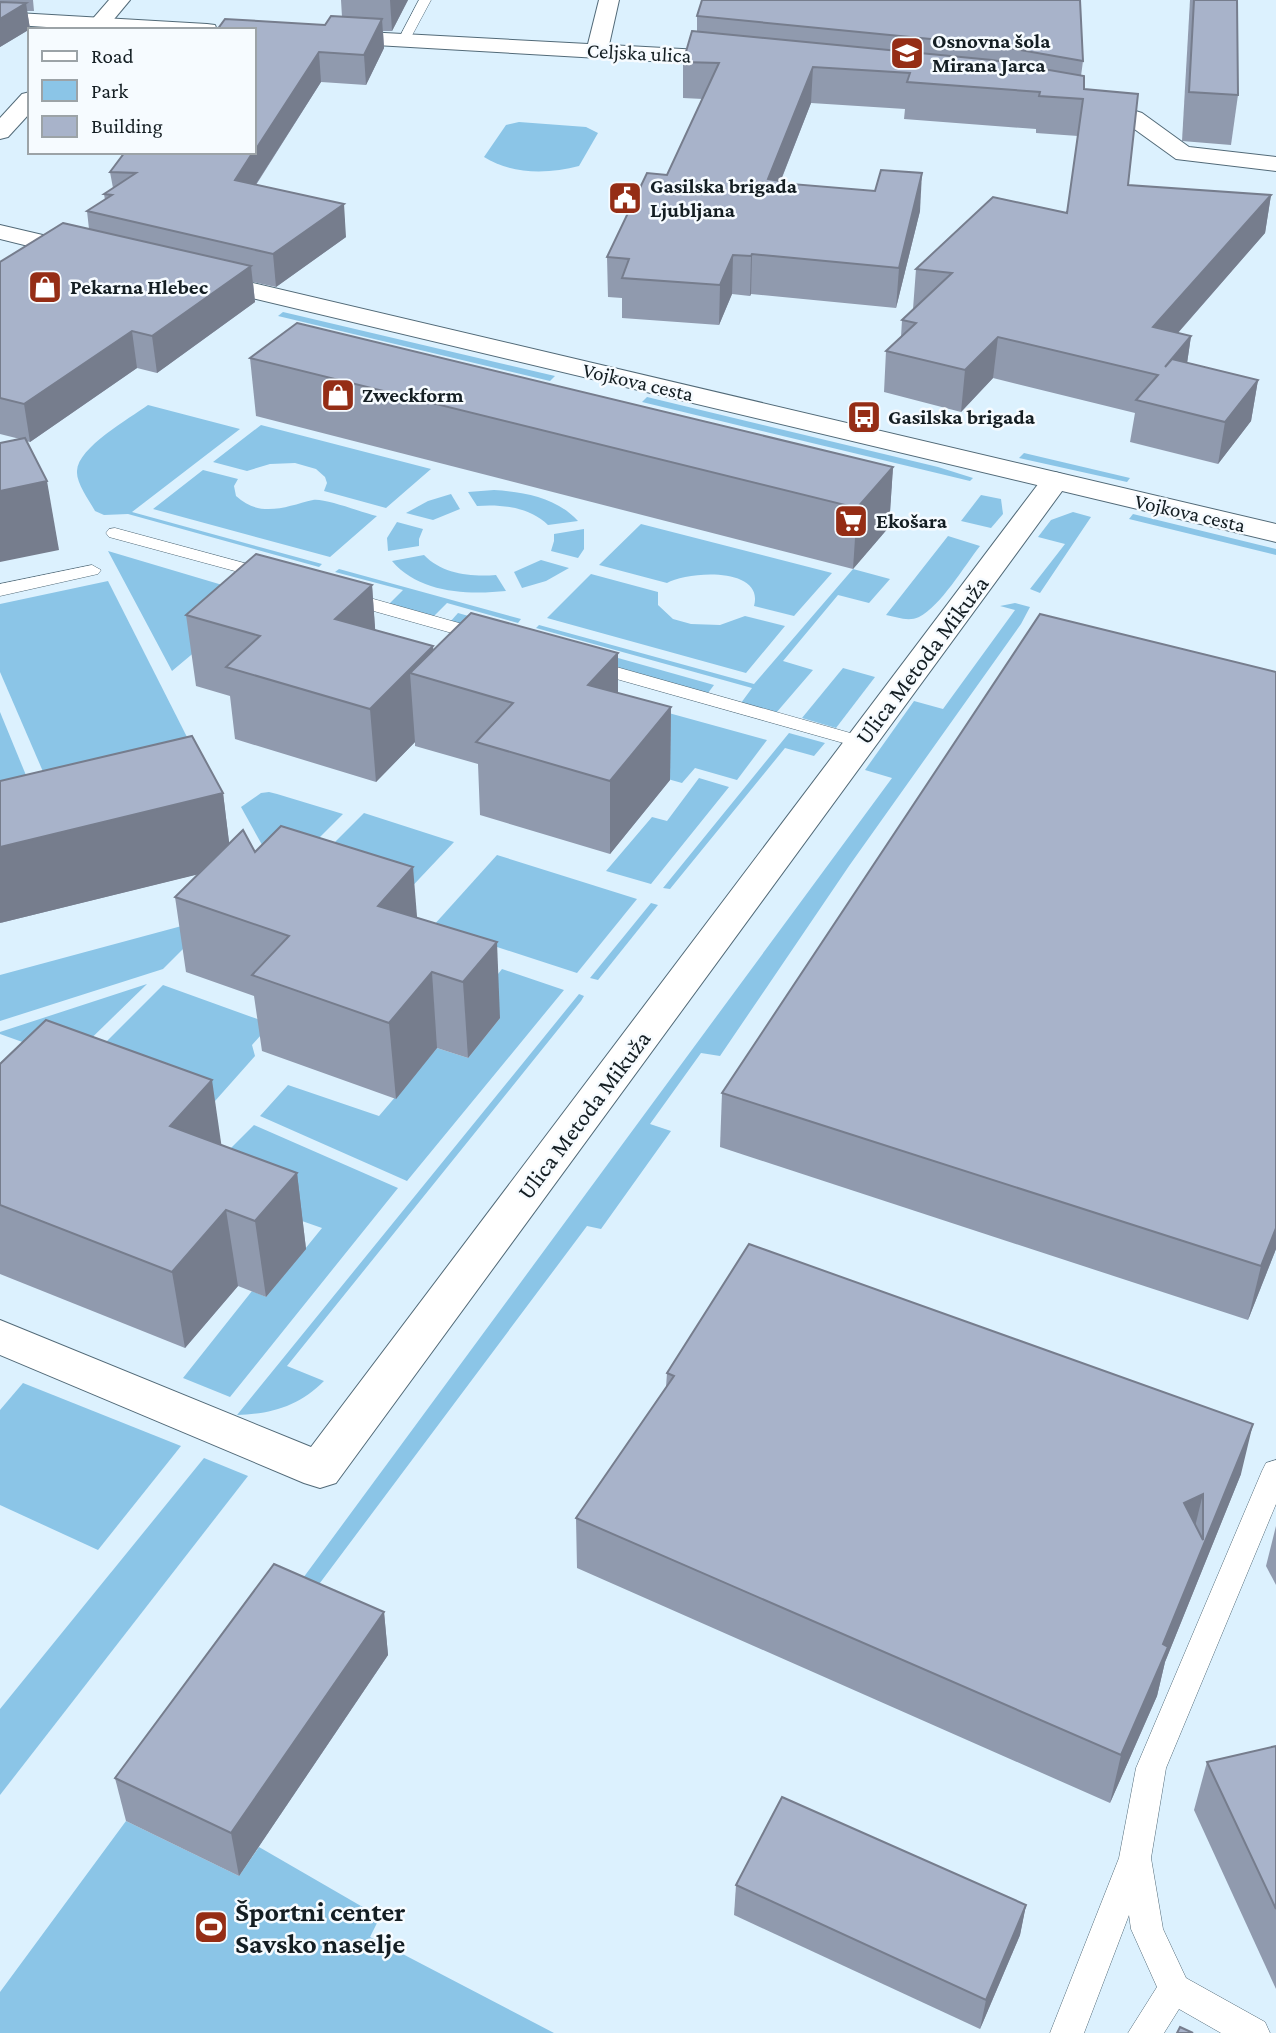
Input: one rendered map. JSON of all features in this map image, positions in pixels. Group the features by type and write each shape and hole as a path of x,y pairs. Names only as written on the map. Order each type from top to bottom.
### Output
{"street":[{"path":"96,27 120,0"},
{"path":"597,50 609,0"},
{"path":"0,18 133,28"},
{"name":"Celjska ulica","path":"256,32 597,50 762,62"},
{"path":"1060,98 1096,105 1128,116 1148,128 1171,148 1184,154 1201,158 1276,164"},
{"path":"0,132 28,101"},
{"path":"0,232 104,256"},
{"name":"Vojkova cesta","path":"179,274 1275,531"},
{"name":"Ulica Metoda Mikuža","path":"0,1337 320,1470 1055,481"}],"lane":[{"path":"404,40 425,0"},
{"path":"116,533 285,580"},
{"path":"0,590 92,570"},
{"path":"325,592 502,641"},
{"path":"567,659 861,742"},
{"path":"1067,2033 1135,1858 1151,1768 1276,1471"},
{"path":"1135,1858 1147,1929 1174,1989 1253,2033"},
{"path":"1145,2033 1174,1989"}],"green space":[{"path":"519,122 586,127 598,133 579,166 567,169 518,170 484,157 506,125"},
{"path":"283,312 555,376 550,381 278,316"},
{"path":"647,397 938,467 973,478 970,481 642,402"},
{"path":"148,405 240,429 132,512 322,564 319,567 128,514 104,515 95,511 79,481 77,471 80,462 95,443"},
{"path":"261,425 431,469 386,508 324,491 327,483 325,477 316,469 295,463 270,464 247,471 213,462"},
{"path":"1024,453 1130,478 1127,482 1019,458"},
{"path":"203,470 238,479 234,486 236,496 255,507 274,509 319,500 377,516 330,557 153,509"},
{"path":"494,490 528,494 550,501 578,521 548,525 533,514 515,508 477,506 468,492"},
{"path":"451,494 460,509 433,520 406,513 428,501"},
{"path":"981,495 1001,499 1003,514 991,528 961,521"},
{"path":"1073,512 1091,517 1040,593 1030,589 1065,544 1038,537 1051,520"},
{"path":"1133,514 1276,549 1276,555 1129,519"},
{"path":"397,522 423,529 419,546 388,551 387,538"},
{"path":"641,524 832,573 794,616 754,606 754,593 748,584 737,578 706,574 667,583 599,565"},
{"path":"584,529 584,549 578,558 551,551 554,534"},
{"path":"948,536 980,546 944,595 927,612 911,619 886,615"},
{"path":"108,551 276,601 203,645 172,671"},
{"path":"424,555 439,566 457,573 496,575 506,591 444,590 416,580 392,561"},
{"path":"541,560 569,568 546,581 522,588 514,572"},
{"path":"339,569 521,619 518,623 447,603 434,616 389,604 403,590 335,572"},
{"path":"853,569 890,579 869,603 838,595 783,661 813,670 776,713 741,703 752,688 536,628 539,625 754,684"},
{"path":"591,574 658,592 658,605 673,619 691,624 720,625 745,616 785,626 746,673 547,618"},
{"path":"108,581 188,739 57,804 0,672 0,604"},
{"path":"1015,603 1030,607 1021,624 849,866 720,1056 701,1053 650,1124 671,1131 601,1229 587,1226 296,1615 281,1608 892,778 865,770 914,701 943,709 1015,610 1000,606"},
{"path":"458,613 714,685 708,693 450,622"},
{"path":"843,668 875,677 836,728 802,718"},
{"path":"636,704 767,740 737,780 695,768 682,783 650,774"},
{"path":"0,712 30,785 0,792"},
{"path":"789,733 825,743 814,756 785,748 670,889 663,888"},
{"path":"699,778 729,787 651,884 606,871 652,817 667,821"},
{"path":"269,792 343,814 297,860 266,852 241,807 261,793"},
{"path":"364,813 454,842 403,896 311,866"},
{"path":"497,855 637,899 577,973 433,926"},
{"path":"651,903 658,905 598,980 590,978"},
{"path":"215,917 163,969 0,1021 0,975"},
{"path":"502,969 564,990 407,1181 260,1116 288,1085 379,1116 437,1048 468,1058 500,1018 471,1008"},
{"path":"147,984 70,1059 0,1034 0,1032"},
{"path":"163,985 271,1024 252,1045 255,1056 207,1110 83,1065"},
{"path":"579,994 584,996 581,1001 287,1366 324,1381 305,1397 284,1407 262,1413 237,1415"},
{"path":"254,1125 398,1188 230,1397 183,1378 252,1291 266,1297 322,1228 202,1186 223,1156"},
{"path":"23,1383 181,1446 98,1550 0,1505 0,1410"},
{"path":"204,1458 248,1476 0,1795 0,1709"},
{"name":"Športni center Savsko naselje","path":"126,1821 239,1876 259,1847 380,1917 370,1937 554,2033 0,2033 0,1992"}],"building":[{"path":"702,0 1080,0 1083,61 992,45 697,16"},
{"path":"1194,0 1237,0 1238,95 1189,92"},
{"path":"0,2 26,3 0,19"},
{"path":"331,16 382,19 364,55 319,52 256,149 256,28 218,28 225,19 325,25"},
{"path":"692,31 992,60 1084,76 1084,89 1138,94 1128,185 1271,195 1153,327 1191,336 1165,367 1172,359 1258,380 1225,422 1136,400 1158,375 998,337 965,370 886,351 916,323 902,320 952,273 916,269 993,197 1067,213 1083,99 1039,96 1040,92 907,82 910,73 813,67 768,179 780,181 779,183 875,191 881,170 922,173 899,268 752,254 733,255 720,285 622,278 629,259 607,257 647,173 667,175 719,63 683,62"},
{"path":"124,154 252,154 235,180 344,204 273,254 87,211 112,195 104,194 136,173 110,172"},
{"path":"63,223 251,266 152,336 132,331 24,404 0,398 0,262"},
{"path":"297,323 893,467 857,508 250,358"},
{"path":"25,438 47,481 0,491 0,443"},
{"path":"256,554 372,585 335,619 433,646 370,709 226,667 260,636 186,615"},
{"path":"471,613 618,653 588,685 671,707 610,781 476,742 513,703 410,673"},
{"path":"1040,614 1276,672 1276,1228 1261,1266 722,1093"},
{"path":"192,736 223,793 0,847 0,781"},
{"path":"281,826 413,867 378,906 497,942 463,982 432,972 389,1023 252,975 289,936 175,897 243,830 255,852"},
{"path":"46,1020 212,1080 170,1126 297,1173 255,1221 226,1210 172,1272 0,1205 0,1064"},
{"path":"749,1244 1253,1424 1163,1644 1168,1647 1121,1755 576,1518 674,1376 667,1373","holes":["1203,1494 1203,1540 1184,1503"]},
{"path":"274,1564 384,1612 231,1833 115,1778"},
{"path":"1276,1746 1276,1909 1207,1762"},
{"path":"782,1797 1026,1905 986,2000 736,1885"},
{"path":"1180,2027 1193,2033 1177,2033"}],"place":[{"name":"Osnovna šola Mirana Jarca","path":"907,53"},
{"name":"Gasilska brigada Ljubljana","path":"625,198"},
{"name":"Pekarna Hlebec","path":"45,287"},
{"name":"Zweckform","path":"338,395"},
{"name":"Gasilska brigada","path":"864,417"},
{"name":"Ekošara","path":"851,521"},
{"name":"Športni center Savsko naselje","path":"211,1927"}]}
